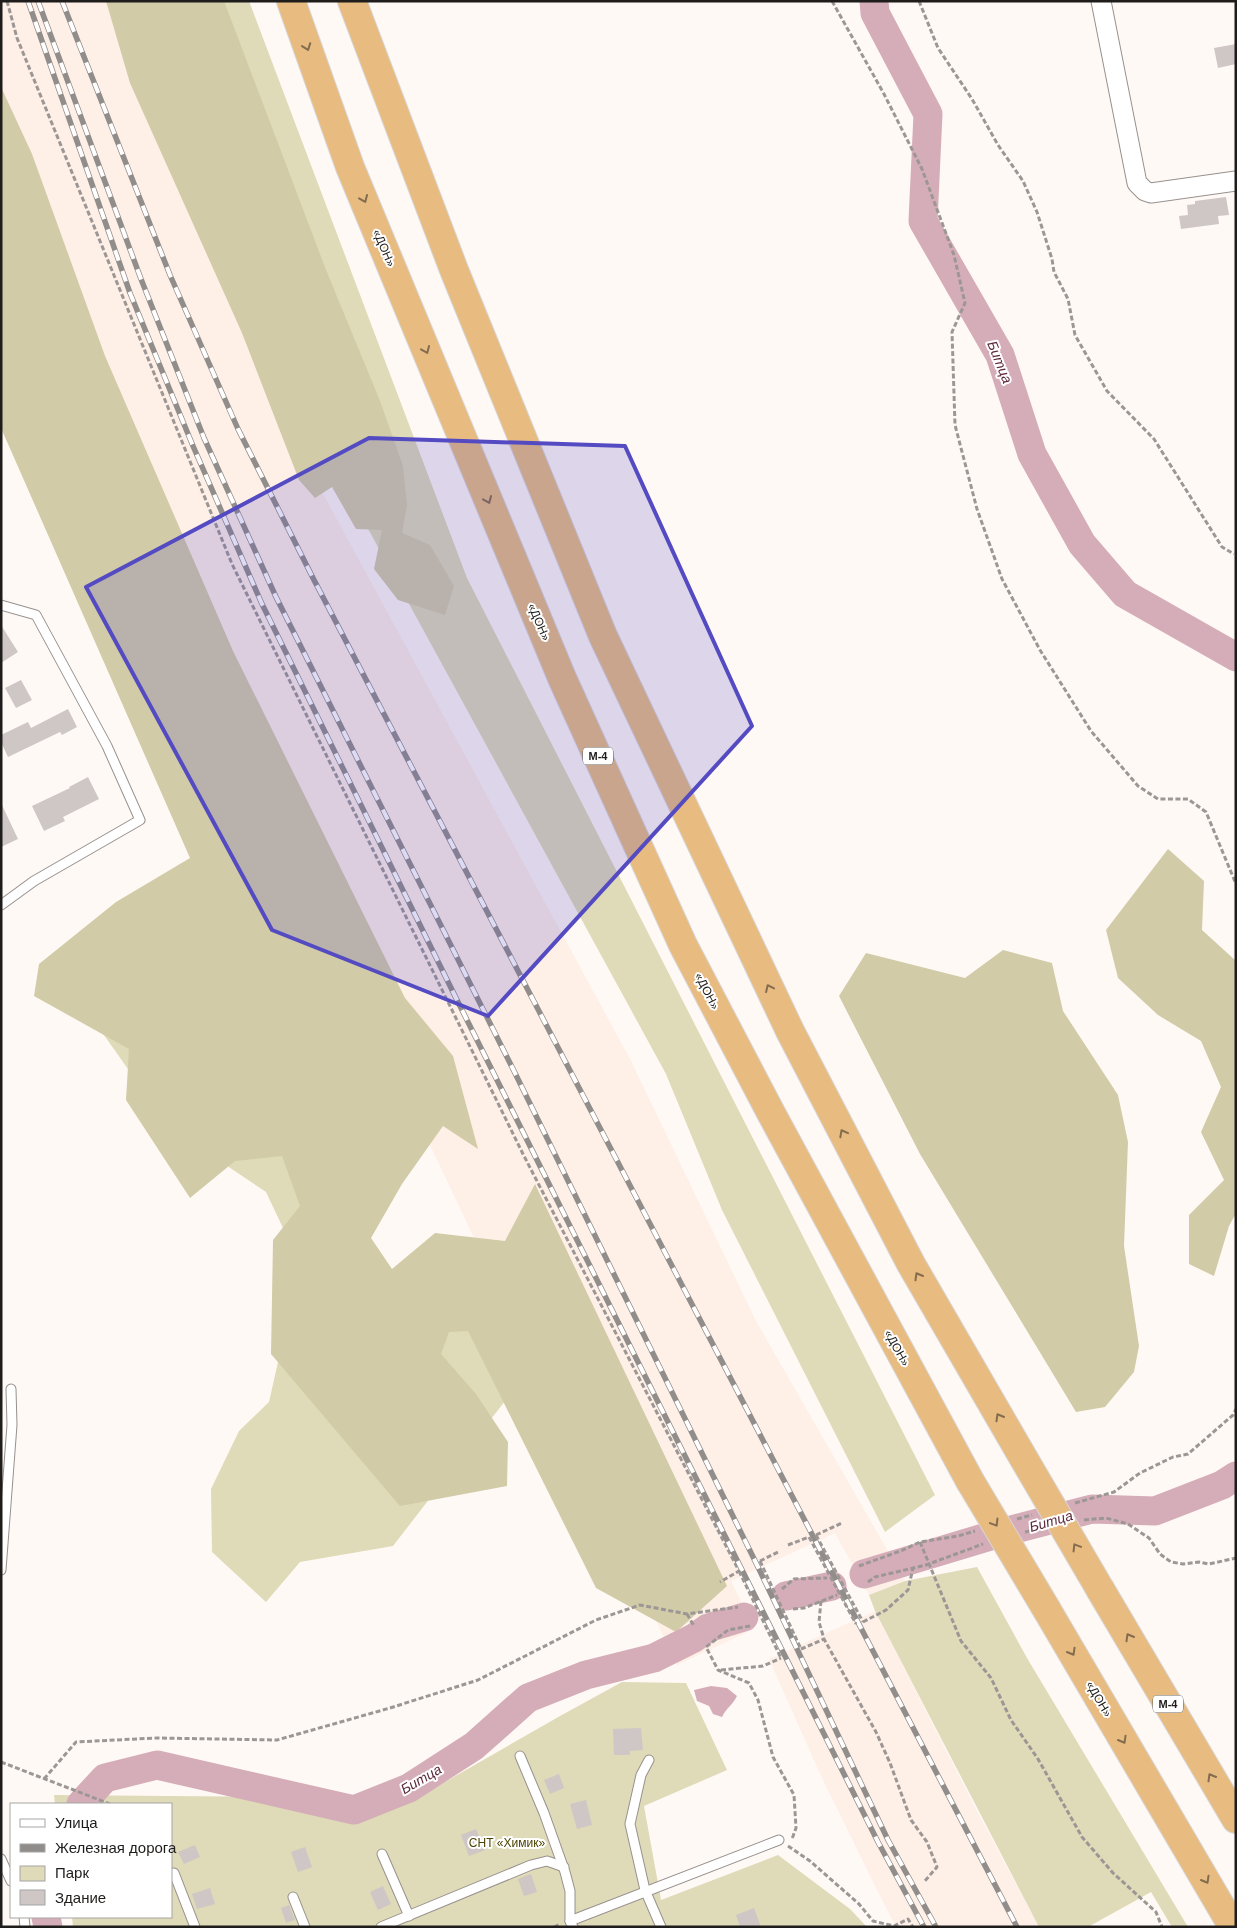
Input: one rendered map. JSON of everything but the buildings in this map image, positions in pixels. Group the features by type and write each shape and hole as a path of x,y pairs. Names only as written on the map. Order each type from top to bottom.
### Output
{"highway":[{"name":"«ДОН»","path":"291,1 350,167 562,678 683,945 770,1113 970,1481 1233,1927"},
{"name":"М-4","path":"352,1 454,270 603,636 790,1031 912,1264 1024,1460 1236,1819"}],"street":[{"path":"1101,1 1137,182 1140,188 1151,193 1236,181"}],"lane":[{"path":"1,605 36,615 107,746 140,820 34,881 1,905"},
{"path":"1,1570 12,1425 10,1389"},
{"path":"520,1756 564,1867 570,1891 571,1924 645,1890 780,1840"},
{"path":"649,1760 641,1775 630,1824 645,1890 661,1927"},
{"path":"382,1854 410,1916"},
{"path":"1,1859 10,1879"},
{"path":"381,1927 531,1865 548,1861 564,1867"},
{"path":"174,1873 195,1927"},
{"path":"293,1897 305,1927"}],"path":[{"path":"7,1 17,38 232,564 524,1156 781,1658 763,1666 718,1670"},
{"path":"832,1 884,94 922,169 954,255 965,303 952,332 955,425 977,510 1002,579 1040,650 1091,731 1138,786 1158,799 1188,799 1206,812 1236,884"},
{"path":"919,1 938,48 972,99 998,145 1023,181 1037,212 1052,259 1054,272 1068,299 1075,334 1107,391 1154,439 1222,547 1234,554"},
{"path":"1114,1492 1140,1473 1173,1457 1188,1454 1233,1415 1236,1409"},
{"path":"842,1523 816,1535 863,1622 886,1610 908,1590 913,1568"},
{"path":"788,1545 809,1537 856,1624"},
{"path":"920,1542 961,1641 991,1678 1011,1720 1038,1759 1082,1837 1113,1872 1156,1912 1162,1927"},
{"path":"778,1552 760,1561 800,1649 824,1639"},
{"path":"868,1582 875,1577 955,1556"},
{"path":"720,1582 738,1571"},
{"path":"782,1589 794,1578 827,1578"},
{"path":"793,1608 804,1608 837,1595"},
{"path":"821,1601 819,1622 824,1639 876,1732 890,1763 911,1820 927,1842 933,1855 937,1867 924,1882"},
{"path":"44,1778 76,1742 157,1738 276,1740 390,1708 478,1680 596,1620 640,1605 687,1614 738,1607"},
{"path":"687,1614 694,1626"},
{"path":"750,1626 728,1630 706,1647 718,1670 749,1683 758,1700 772,1757 794,1795 796,1828 789,1847"},
{"path":"1,1762 106,1803"},
{"path":"780,1840 817,1867 859,1904 873,1921 899,1926 908,1918 913,1927"}],"highlighted area":[{"path":"369,438 625,446 752,726 488,1016 272,930 86,587"}],"shaded area":[{"path":"1,1 129,1 283,420 630,1059 756,1321 905,1581 869,1595 835,1533 731,1581 754,1629 677,1665 191,642 1,198"},
{"path":"106,1 224,1 326,270 380,401 403,466 407,505 402,533 430,545 454,586 445,615 398,600 374,569 382,530 356,529 332,487 315,498 299,480 242,333 130,83"},
{"path":"1,87 32,154 105,356 233,651 405,998 453,1056 478,1149 443,1126 402,1184 371,1238 392,1269 435,1233 505,1241 535,1184 727,1586 676,1632 596,1588 468,1331 449,1332 441,1354 476,1394 508,1442 507,1486 400,1506 271,1354 273,1240 300,1206 282,1156 235,1161 190,1198 126,1100 129,1049 34,996 39,964 116,902 190,858 1,428"},
{"path":"1168,849 1204,881 1202,930 1236,961 1236,1213 1229,1226 1214,1276 1189,1264 1189,1215 1224,1180 1201,1132 1221,1087 1201,1041 1158,1015 1118,978 1106,930"},
{"path":"1003,950 1052,963 1063,1011 1118,1095 1128,1142 1124,1246 1139,1346 1134,1372 1105,1407 1076,1412 920,1154 839,996 866,953 965,978"},
{"path":"875,1611 978,1813 1039,1927 896,1927 822,1778 769,1659"},
{"path":"711,1686 727,1688 737,1696 722,1717 713,1714 709,1706 697,1701 694,1690"}],"green space":[{"path":"150,1 249,1 467,578 935,1495 885,1532 722,1210 666,1074 308,419"},
{"path":"128,930 362,1263 539,1357 393,1546 300,1562 266,1602 212,1552 211,1489 239,1431 269,1402 300,1264 266,1192 169,1127 65,980"},
{"path":"977,1567 1027,1658 1188,1927 1172,1927 1151,1892 1088,1927 1039,1927 875,1611 869,1595 905,1581"},
{"name":"СНТ «Химик»","path":"622,1682 686,1683 727,1770 644,1806 661,1900 778,1855 850,1909 867,1927 73,1927 72,1918 172,1918 172,1803 55,1803 54,1795 417,1798"}],"waterway":[{"name":"Битца","path":"874,1 875,13 928,114 923,221 1000,355 1032,454 1082,544 1125,594 1236,657"},
{"name":"Битца","path":"864,1574 1000,1533 1092,1509 1155,1511 1222,1485 1236,1476"},
{"name":"Битца","path":"786,1596 832,1586"},
{"name":"Битца","path":"82,1803 105,1778 157,1765 354,1810 409,1788 474,1746 528,1698 586,1675 654,1658 694,1638 708,1628 744,1617"},
{"name":"Битца","path":"46,1918 48,1927"}],"railway":[{"path":"28,1 130,293 193,446 262,604 456,998 878,1842 924,1927"},
{"path":"38,1 141,279 204,438 276,597 513,1069 758,1567 888,1840 936,1927"},
{"path":"62,1 170,275 238,429 314,580 1017,1927"}]}
